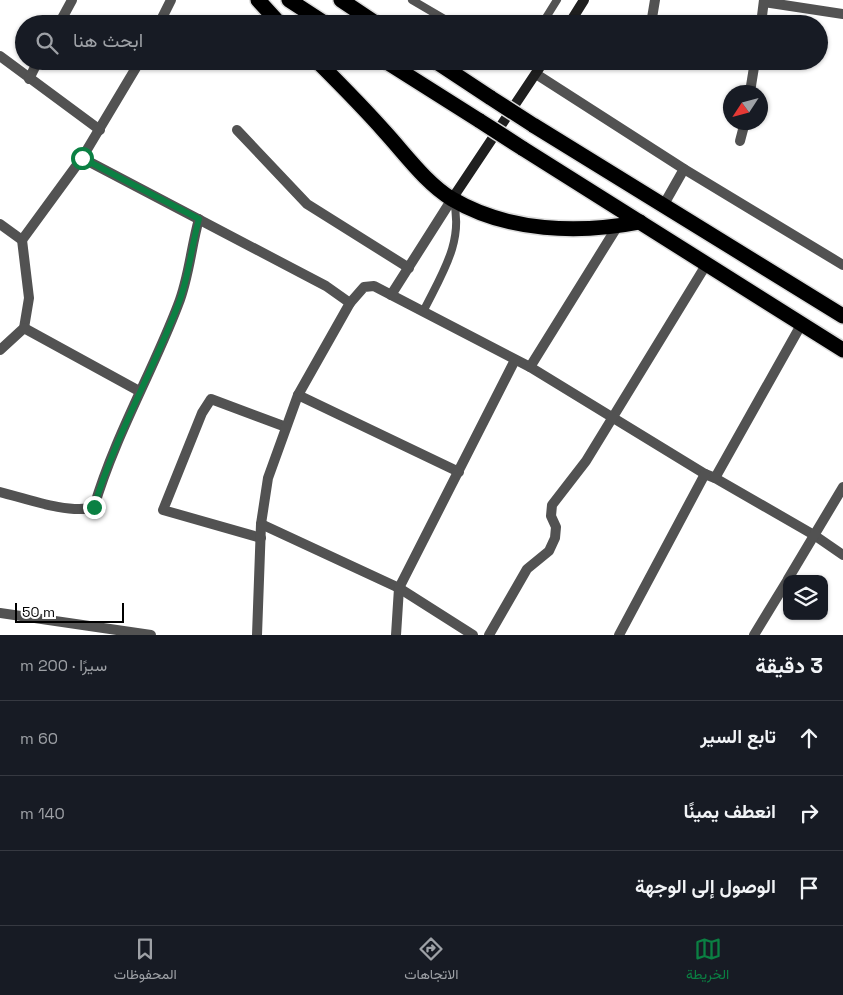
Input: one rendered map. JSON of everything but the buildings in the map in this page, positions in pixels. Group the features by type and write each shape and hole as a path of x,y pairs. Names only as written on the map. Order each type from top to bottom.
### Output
{"highway":[{"path":"258,0 272,15"},
{"path":"289,0 312,15"},
{"path":"341,0 364,15"},
{"path":"326,70 426,176 452,199 487,214 532,226 570,229 617,227 640,222"},
{"path":"399,70 800,325 843,350"},
{"path":"448,70 533,126 843,316"}],"street":[{"path":"64,15 72,0"},
{"path":"164,15 171,0"},
{"path":"575,15 584,0"},
{"path":"652,15 655,0"},
{"path":"762,15 764,1 843,14"},
{"path":"0,56 15,67"},
{"path":"18,70 100,130"},
{"path":"29,78 33,70"},
{"path":"0,350 24,328 29,298 22,240 82,158 135,70"},
{"path":"391,295 452,199 538,70"},
{"path":"751,85 754,70"},
{"path":"536,74 684,170 843,264"},
{"path":"237,130 307,204 409,268"},
{"path":"740,141 743,130"},
{"path":"82,158 326,286 350,302"},
{"path":"663,206 684,170"},
{"path":"0,492 57,506 86,510 94,507 104,474 179,304 199,219"},
{"path":"0,224 22,240"},
{"path":"530,367 617,227"},
{"path":"489,635 527,569 550,551 555,538 556,527 551,516 552,506 586,461 706,265"},
{"path":"257,635 261,524 268,478 298,395 350,302 364,287 374,286 530,367 704,474 715,478 814,535 843,555"},
{"path":"715,478 800,325"},
{"path":"24,328 140,391"},
{"path":"396,635 399,588 460,472 515,360"},
{"path":"298,395 460,472"},
{"path":"261,538 163,510 202,413 211,399 286,427"},
{"path":"619,635 704,474"},
{"path":"790,575 843,487"},
{"path":"261,524 399,588 473,635"},
{"path":"754,635 783,587"},
{"path":"0,613 151,635"}],"lane":[{"path":"412,0 438,15"},
{"path":"548,15 557,0"},
{"path":"423,312 455,243 458,225 452,199"}],"route":[{"path":"82,158 199,219 179,304 120,434 104,474 94,507"}]}
